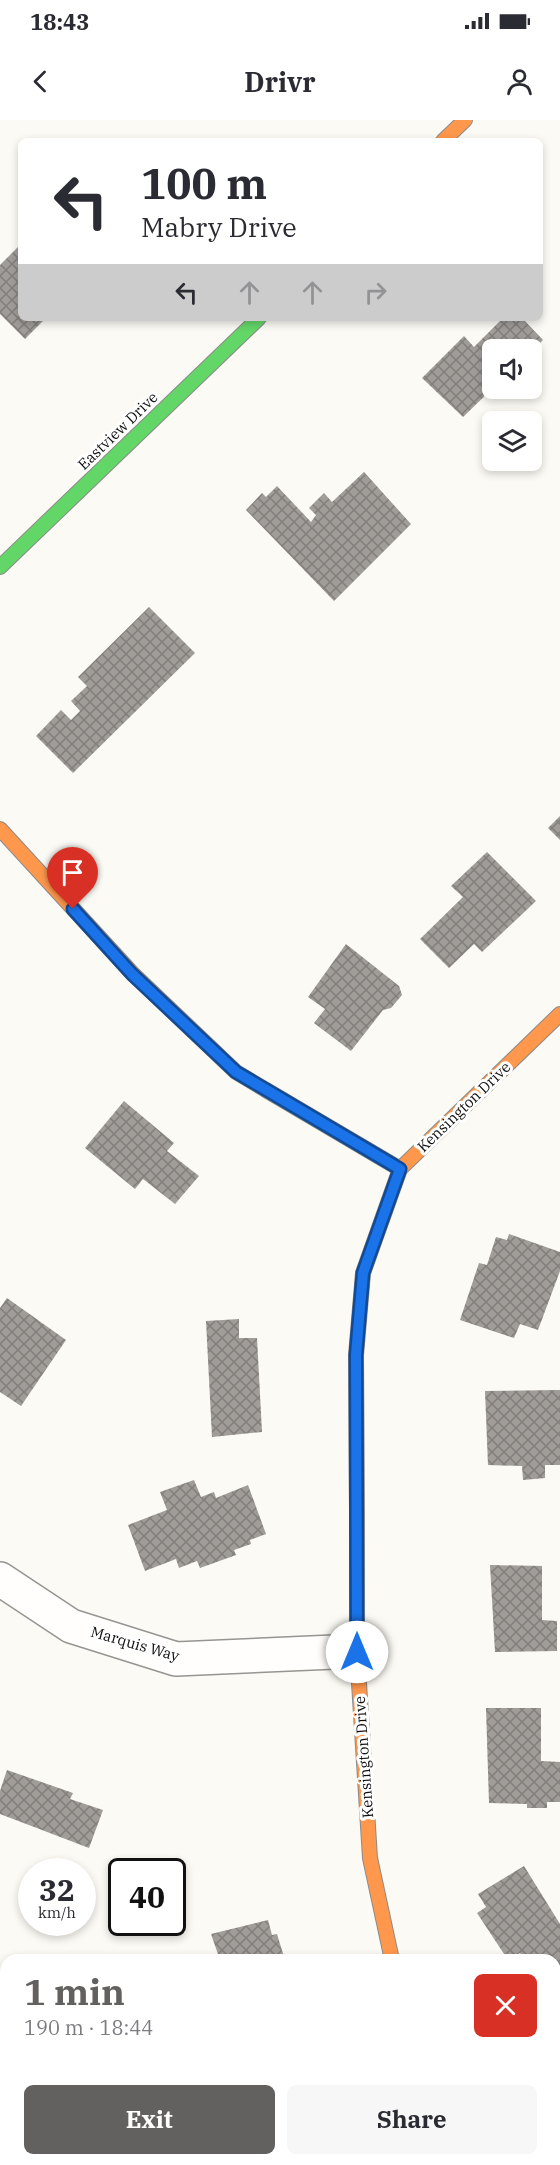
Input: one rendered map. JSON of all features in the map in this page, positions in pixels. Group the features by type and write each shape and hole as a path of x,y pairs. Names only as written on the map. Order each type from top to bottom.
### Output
{"street":[{"path":"446,138 465,120"},
{"name":"Eastview Drive","path":"0,567 256,321"},
{"path":"0,829 132,974 236,1072 400,1169"},
{"name":"Kensington Drive","path":"391,1954 370,1858 357,1652 356,1355 363,1273 400,1169 560,1014"},
{"name":"Marquis Way","path":"0,1579 71,1626 176,1659 357,1652"}],"building":[{"path":"18,247 18,321 43,321 25,339 0,314 0,265"},
{"path":"500,321 525,321 543,340 482,339"},
{"path":"464,336 474,347 482,339 482,399 463,417 422,378"},
{"path":"364,472 411,524 334,601 246,510 262,493 266,497 277,486 311,522 316,515 309,508 324,493 332,502"},
{"path":"149,607 195,653 73,773 36,736 61,710 71,720 80,711 71,701 87,686 78,677"},
{"path":"560,816 560,840 548,828"},
{"path":"487,852 536,901 482,952 474,944 449,968 420,939 463,897 451,886"},
{"path":"346,944 399,986 402,995 391,1008 383,1010 351,1051 314,1023 325,1009 308,997"},
{"path":"124,1101 174,1143 167,1151 199,1176 175,1204 143,1179 135,1189 85,1148"},
{"path":"509,1234 560,1252 560,1271 538,1330 520,1324 514,1338 460,1320 479,1263 487,1265 496,1237 507,1240"},
{"path":"7,1298 66,1340 21,1406 0,1392 0,1308"},
{"path":"239,1319 239,1338 257,1338 262,1432 212,1437 206,1321"},
{"path":"560,1390 560,1465 545,1465 545,1478 523,1480 522,1466 488,1465 485,1391"},
{"path":"194,1480 201,1497 214,1492 216,1498 248,1485 266,1534 250,1540 251,1544 234,1550 236,1555 200,1568 197,1561 179,1568 176,1559 145,1571 128,1525 167,1510 160,1492"},
{"path":"490,1565 542,1566 542,1620 557,1621 557,1651 495,1652"},
{"path":"486,1708 541,1708 541,1761 560,1762 560,1802 547,1802 547,1808 527,1808 527,1804 489,1803"},
{"path":"7,1770 73,1793 70,1799 103,1810 89,1848 0,1814 0,1791"},
{"path":"524,1866 560,1924 560,1954 504,1954 477,1913 486,1907 478,1894"},
{"path":"268,1920 272,1935 277,1934 283,1954 218,1954 211,1934"}],"traffic: fast":[{"path":"0,567 256,321"},
{"path":"266,1090 400,1169"}],"traffic: slow":[{"path":"446,138 465,120"},
{"path":"0,829 132,973 236,1072 266,1090"},
{"path":"362,1285 363,1273 400,1169 560,1014"},
{"path":"357,1511 357,1651 370,1858 391,1954"}],"traffic: jam":[{"path":"357,1511 356,1355 362,1285"}],"route":[{"path":"73,909 132,974 236,1072 400,1169 363,1273 356,1355 357,1652"}]}
